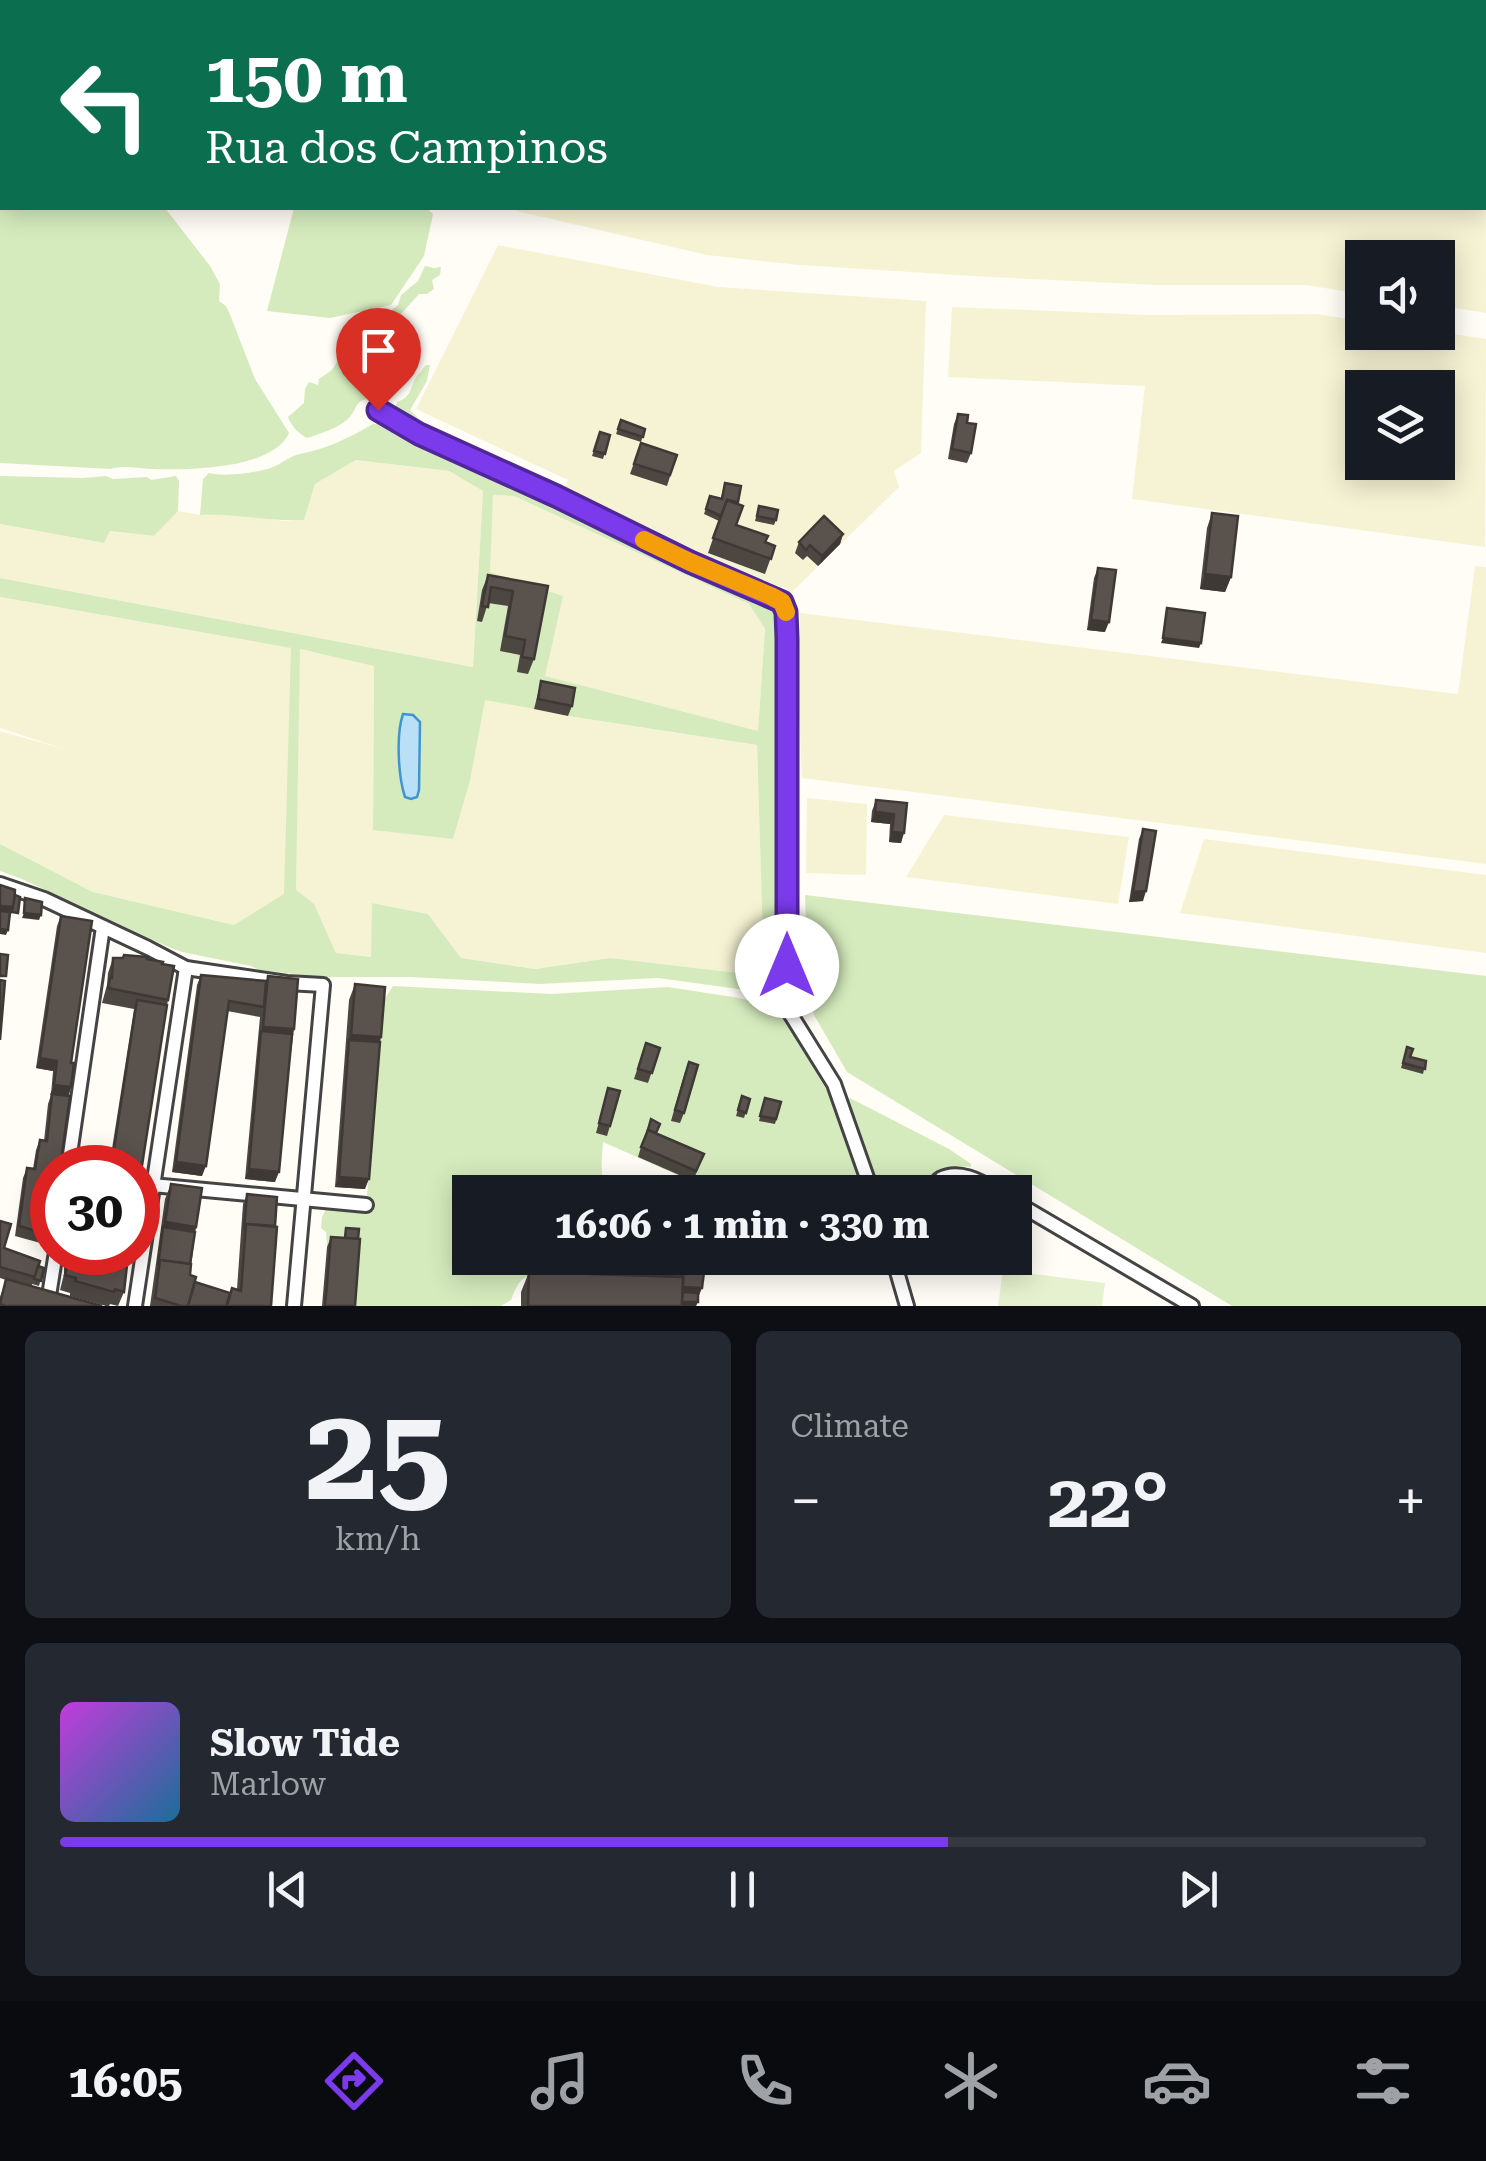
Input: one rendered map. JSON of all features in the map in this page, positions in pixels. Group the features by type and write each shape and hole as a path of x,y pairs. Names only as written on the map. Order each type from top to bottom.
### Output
{"street":[{"path":"378,410 419,434 782,602 787,639 788,1010 834,1084 866,1175"},
{"path":"0,884 44,900 186,968 322,985 294,1306"},
{"path":"71,1145 103,927"},
{"path":"158,1145 186,968"},
{"path":"160,1187 366,1204"},
{"path":"1032,1212 1192,1306"},
{"path":"32,1298 55,1304 56,1275"},
{"path":"135,1306 139,1275"},
{"path":"897,1275 907,1306"}],"shaded area":[{"path":"1486,210 1486,313 1455,308 1455,240 1345,240 1345,291 1306,285 1157,285 990,277 707,255 517,211"},
{"path":"498,245 718,287 926,301 921,453 894,471 899,487 790,594 788,589 688,553 627,524 626,517 613,511 607,514 562,493 568,480 416,409"},
{"path":"952,307 1150,315 1317,314 1345,318 1345,350 1455,350 1455,334 1486,339 1485,547 1132,499 1145,386 948,377"},
{"path":"356,460 449,471 483,491 473,667 0,578 0,524 104,543 110,531 154,536 178,511 304,520 315,484"},
{"path":"493,495 514,496 749,604 765,629 758,732 544,676 489,573"},
{"path":"1475,566 1486,567 1486,864 802,778 800,613 1458,694"},
{"path":"0,597 292,648 285,894 234,925 93,892 0,844 0,731 64,749 0,728"},
{"path":"299,649 374,665 373,830 453,838 470,781 484,699 757,745 764,976 610,958 535,969 461,958 428,914 372,903 372,957 336,953 314,905 296,891"},
{"path":"807,798 867,804 866,875 806,873"},
{"path":"944,815 1129,837 1118,904 906,877"},
{"path":"1204,839 1486,875 1486,953 1180,913"}],"green space":[{"path":"0,210 167,210 220,284 219,301 229,312 255,379 289,433 280,445 265,454 227,465 111,469 0,463"},
{"path":"293,210 428,210 433,214 424,256 391,305 330,318 267,311"},
{"path":"425,266 441,267 440,275 432,280 434,289 419,294 400,315 400,323 380,348 376,357 387,361 388,370 378,381 373,398 359,403 348,419 334,428 307,438 301,434 288,417 304,403 309,382 318,385 338,360 344,361 353,353 356,345 398,305 401,295 418,281"},
{"path":"426,365 430,365 427,381 410,410 420,420 417,429 397,417 395,408"},
{"path":"373,424 393,425 761,597 769,605 779,624 782,656 781,982 774,994 658,978 540,984 321,977 259,970 166,946 0,871 0,844 93,892 234,925 284,894 291,648 0,597 0,578 473,667 483,491 449,471 356,460 315,484 304,520 200,515 203,479 209,473 240,474 271,468","holes":["493,495 514,496 749,604 765,629 758,731 545,676 563,596 490,572","300,649 374,666 373,830 453,839 470,781 485,700 534,709 538,692 571,698 568,716 757,745 764,976 610,958 535,969 461,958 428,914 372,903 371,957 336,953 314,904 296,890"]},
{"path":"0,476 151,480 176,476 178,511 154,536 110,531 104,543 0,524"},
{"path":"805,895 1486,976 1486,1306 1232,1306 1032,1184 1032,1175 1016,1175 847,1072 814,1015 808,987"},
{"path":"393,986 551,994 668,987 774,1007 832,1099 859,1175 678,1175 603,1142 602,1175 452,1175 452,1275 534,1275 523,1279 511,1300 501,1306 352,1306 357,1250 327,1247 322,1217 327,1207 370,1202 367,1195 384,1000"},
{"path":"850,1098 949,1149 971,1167 955,1167 938,1175 872,1175 846,1103"},
{"path":"1032,1274 1105,1283 1102,1306 998,1306 1002,1275"}],"water":[{"path":"403,714 413,715 420,722 419,790 417,797 411,799 405,797 399,767"}],"building":[{"path":"958,414 968,415 967,423 976,424 971,453 952,449"},
{"path":"621,420 645,429 643,437 618,429"},
{"path":"600,432 610,435 605,454 594,451"},
{"path":"641,443 677,455 670,475 634,464"},
{"path":"725,483 741,486 738,502 727,500 721,516 706,509 710,496 722,499"},
{"path":"727,500 743,506 736,525 768,536 765,542 775,546 771,559 713,538"},
{"path":"759,506 778,510 776,520 757,516"},
{"path":"1212,513 1238,516 1231,577 1205,574"},
{"path":"824,516 843,534 822,556 810,545 806,550 799,542"},
{"path":"1098,568 1116,570 1109,622 1091,620"},
{"path":"488,575 548,586 534,659 522,657 525,640 505,636 513,591 491,587 488,607 482,606"},
{"path":"1167,608 1205,613 1201,643 1163,638"},
{"path":"541,681 575,688 572,706 538,699"},
{"path":"876,800 907,803 904,833 892,832 894,814 875,812"},
{"path":"1143,829 1156,831 1146,891 1133,892"},
{"path":"0,885 15,890 14,907 0,906"},
{"path":"15,895 20,897 18,913 12,912"},
{"path":"25,898 42,902 41,915 24,913"},
{"path":"0,911 10,912 8,930 0,929"},
{"path":"61,916 92,921 71,1063 71,1087 54,1085 57,1061 40,1058"},
{"path":"0,954 8,955 6,976 0,976"},
{"path":"148,957 174,966 168,1000 108,988 113,958"},
{"path":"201,975 266,981 264,1007 229,1001 206,1166 176,1162"},
{"path":"268,976 298,979 294,1029 263,1027"},
{"path":"0,980 5,981 0,1040"},
{"path":"355,984 385,987 381,1037 351,1035"},
{"path":"137,1000 167,1005 145,1145 115,1145"},
{"path":"261,1031 292,1034 279,1172 249,1169"},
{"path":"349,1040 380,1042 369,1179 339,1177"},
{"path":"646,1043 660,1048 652,1073 638,1069"},
{"path":"1407,1047 1413,1049 1410,1057 1426,1061 1425,1069 1403,1063"},
{"path":"689,1062 698,1065 684,1113 675,1110"},
{"path":"608,1088 620,1091 610,1126 599,1123"},
{"path":"52,1094 70,1096 63,1145 39,1145 40,1140 47,1141"},
{"path":"742,1096 750,1099 746,1113 738,1110"},
{"path":"765,1098 781,1102 776,1119 760,1116"},
{"path":"651,1119 660,1124 656,1133 647,1133"},
{"path":"648,1130 704,1154 696,1171 641,1147"},
{"path":"27,1168 30,1168 30,1229 19,1226"},
{"path":"171,1184 202,1188 196,1227 165,1222"},
{"path":"247,1194 277,1197 275,1226 246,1224 244,1229"},
{"path":"0,1221 11,1224 4,1248 30,1257 30,1275 36,1275 35,1277 0,1267"},
{"path":"246,1224 277,1227 271,1306 227,1306 232,1288 241,1291"},
{"path":"163,1227 195,1232 190,1264 160,1260"},
{"path":"346,1228 359,1229 358,1239 345,1238"},
{"path":"331,1237 360,1239 355,1306 325,1306"},
{"path":"160,1260 191,1264 190,1275 196,1277 188,1306 155,1298"},
{"path":"65,1275 126,1275 124,1292 75,1281 76,1278"},
{"path":"529,1275 683,1277 682,1306 528,1306"},
{"path":"617,1275 682,1275 682,1277"},
{"path":"683,1275 704,1275 702,1288 683,1287"},
{"path":"6,1279 102,1306 5,1306 0,1304"},
{"path":"195,1282 230,1293 226,1306 188,1306"},
{"path":"683,1292 698,1293 698,1302 682,1302"}],"slow traffic":[{"path":"644,540 771,596 782,602 786,612"}],"route":[{"path":"378,410 419,434 782,602 787,639 787,966"}]}
